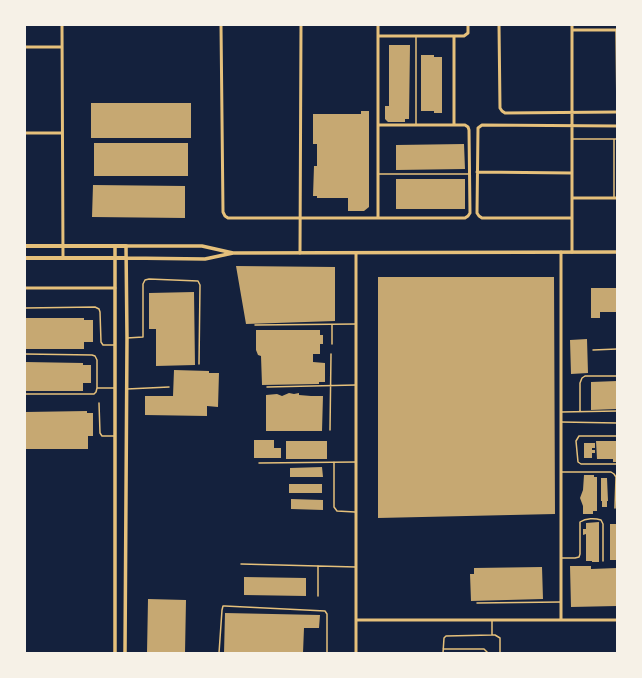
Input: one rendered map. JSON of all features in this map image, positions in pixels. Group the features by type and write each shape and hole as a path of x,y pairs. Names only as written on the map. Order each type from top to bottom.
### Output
{"main road":[{"path":"25,246 126,246"},
{"path":"25,258 126,258"}],"street":[{"path":"62,25 63,258"},
{"path":"221,25 224,214 230,218 467,217 470,213 469,128 465,125 378,126"},
{"path":"300,253 301,25"},
{"path":"378,25 378,218"},
{"path":"378,36 464,36 467,35 468,25"},
{"path":"500,25 500,108 502,112 617,112"},
{"path":"572,25 572,252"},
{"path":"572,30 616,30"},
{"path":"454,36 454,125"},
{"path":"25,47 62,47"},
{"path":"572,218 480,217 477,213 477,130 480,125 617,126"},
{"path":"25,133 62,133"},
{"path":"477,172 572,173"},
{"path":"572,198 616,198"},
{"path":"115,246 115,653"},
{"path":"125,653 127,338 126,246 202,246 233,253"},
{"path":"561,252 561,620"},
{"path":"126,258 205,259 233,253 617,252"},
{"path":"356,253 356,653"},
{"path":"25,288 115,288"},
{"path":"356,620 617,620"}],"lane":[{"path":"616,30 617,112"},
{"path":"416,36 416,125"},
{"path":"572,139 616,139 616,198"},
{"path":"378,174 470,174"},
{"path":"127,338 143,337 145,280 198,281 200,285 199,364"},
{"path":"25,308 95,307 99,309 100,312 101,342 103,345 115,345"},
{"path":"255,325 356,324"},
{"path":"332,325 332,344"},
{"path":"593,350 617,349"},
{"path":"25,354 92,355 95,356 97,360 96,392 94,394 25,394"},
{"path":"330,430 331,354"},
{"path":"580,411 580,384 582,378 585,376 617,376"},
{"path":"267,386 356,385"},
{"path":"126,388 169,387"},
{"path":"96,388 114,388"},
{"path":"99,404 100,433 102,436 115,436"},
{"path":"561,412 617,411"},
{"path":"561,422 617,423"},
{"path":"617,436 579,436 576,441 576,461 581,464 617,464"},
{"path":"334,462 334,507 337,511 356,512"},
{"path":"259,463 356,462"},
{"path":"561,472 611,472 616,477 615,508"},
{"path":"561,558 579,557 580,522 585,519 598,519 601,520 603,524 602,561"},
{"path":"241,564 356,567"},
{"path":"318,566 318,596"},
{"path":"477,603 561,602"},
{"path":"219,653 222,610 223,606 225,606 326,611 327,653"},
{"path":"492,620 492,635"},
{"path":"443,653 444,638 446,636 495,635 500,638 500,653"},
{"path":"443,649 484,649 488,653"}],"building":[{"path":"389,45 410,45 409,119 405,119 405,122 388,122 385,119 385,106 389,106"},
{"path":"421,55 434,55 434,57 442,57 442,113 434,113 434,111 421,111"},
{"path":"91,103 191,103 191,138 91,138"},
{"path":"361,111 369,111 369,207 364,211 348,211 348,198 317,198 317,196 313,196 314,166 317,166 317,144 313,144 313,114 361,114"},
{"path":"94,143 188,143 188,176 94,176"},
{"path":"464,144 465,169 396,170 396,145"},
{"path":"396,179 465,179 465,209 396,209"},
{"path":"93,185 185,186 185,218 92,217"},
{"path":"236,266 335,267 335,321 246,324"},
{"path":"378,277 554,277 555,514 378,518"},
{"path":"591,288 617,288 617,312 600,312 600,318 591,318"},
{"path":"194,292 195,365 156,366 156,329 149,329 149,293"},
{"path":"25,318 84,318 84,320 93,320 93,342 84,342 84,349 25,349"},
{"path":"256,330 320,330 320,335 323,335 323,344 320,344 320,354 313,354 313,362 325,363 325,382 319,382 319,384 262,385 261,356 258,355 256,350"},
{"path":"587,339 588,373 571,374 570,340"},
{"path":"25,362 83,363 83,365 91,365 91,383 83,383 83,391 25,391"},
{"path":"174,370 209,371 209,373 219,373 218,407 207,406 207,416 145,415 145,396 173,396"},
{"path":"617,381 617,409 591,410 591,382"},
{"path":"289,393 323,396 322,431 266,431 266,395 277,394 282,396"},
{"path":"87,411 87,413 93,413 93,436 88,436 88,449 25,449 25,412"},
{"path":"254,440 274,440 274,448 281,448 281,458 254,458"},
{"path":"286,441 327,441 327,459 286,459"},
{"path":"596,441 617,441 617,462 613,462 613,459 597,459"},
{"path":"584,443 595,443 595,448 592,448 592,450 595,450 595,453 592,453 592,458 584,458"},
{"path":"322,467 323,477 290,477 290,468"},
{"path":"584,475 594,475 594,477 597,477 597,511 593,511 593,514 583,514 583,506 580,498 583,490"},
{"path":"601,478 607,478 607,507 602,507"},
{"path":"289,484 322,484 322,493 289,493"},
{"path":"291,499 323,500 323,510 291,509"},
{"path":"599,522 599,562 586,561 586,534 583,535 583,529 586,529 586,523"},
{"path":"610,524 617,524 617,560 610,560"},
{"path":"570,566 591,566 591,569 617,568 617,606 571,607"},
{"path":"542,567 543,599 471,601 470,574 474,574 474,568"},
{"path":"244,577 306,578 306,596 244,595"},
{"path":"148,599 186,600 185,653 147,653"},
{"path":"225,613 320,615 319,628 304,628 303,653 224,653"}]}
